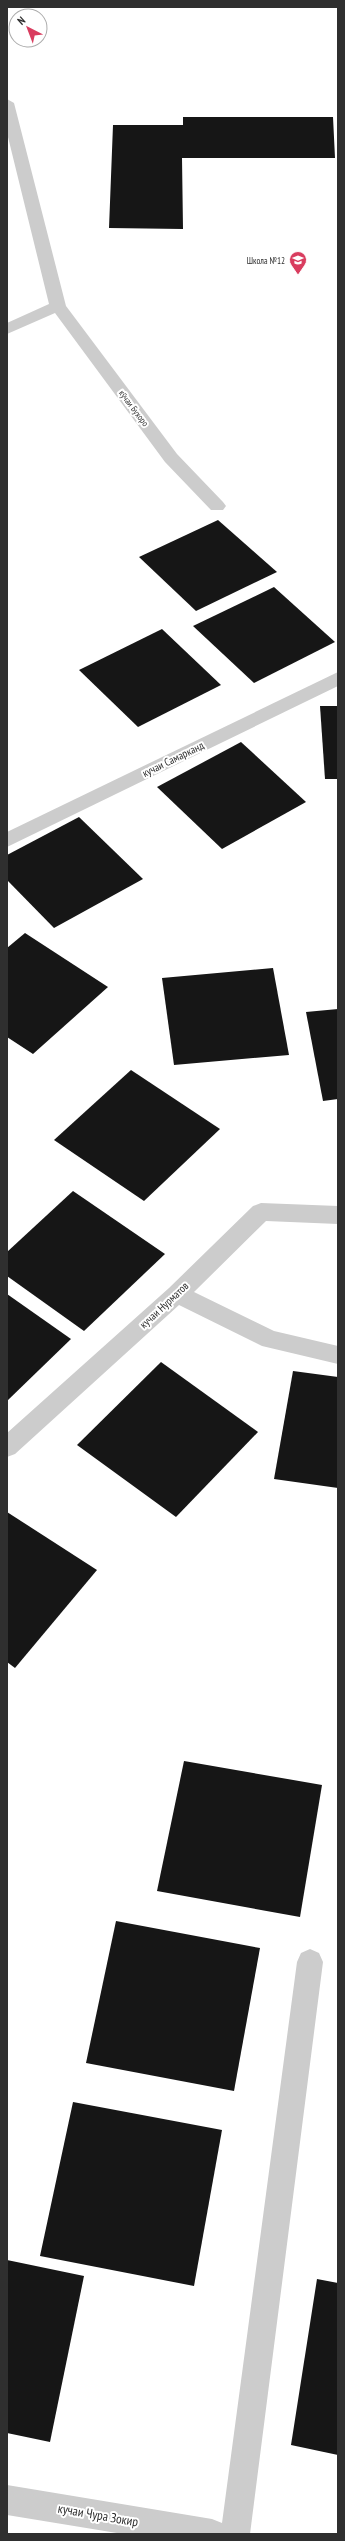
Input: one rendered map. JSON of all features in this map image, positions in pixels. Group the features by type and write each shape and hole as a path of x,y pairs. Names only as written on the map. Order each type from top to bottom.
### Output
{"street":[{"name":"кӯчаи Бухоро","path":"7,104 58,306 171,458 216,506"},
{"path":"7,329 58,306"},
{"name":"кучаи Самарканд","path":"7,840 338,678"},
{"name":"кучаи Нурматов","path":"7,1447 177,1294 261,1212 338,1215"},
{"path":"177,1294 270,1339 338,1355"},
{"path":"235,2534 310,1962"},
{"name":"кучаи Чура Зокир","path":"7,2500 212,2534"}],"building":[{"path":"183,117 333,117 335,158 182,158 183,229 109,228 113,125 183,125"},
{"path":"218,520 277,572 196,611 139,557"},
{"path":"274,587 335,642 254,683 193,626"},
{"path":"162,629 221,685 138,727 79,670"},
{"path":"320,706 338,706 338,779 325,779"},
{"path":"241,742 306,802 222,849 157,787"},
{"path":"79,817 143,879 54,928 7,880 7,855"},
{"path":"25,933 108,987 33,1054 7,1037 7,948"},
{"path":"273,968 289,1055 174,1065 162,978"},
{"path":"338,1009 338,1099 323,1101 306,1012"},
{"path":"131,1070 220,1129 144,1201 54,1140"},
{"path":"73,1191 165,1254 84,1331 7,1276 7,1252"},
{"path":"7,1294 71,1339 7,1401"},
{"path":"161,1362 258,1432 176,1517 77,1445"},
{"path":"293,1371 338,1377 338,1488 274,1479"},
{"path":"7,1512 97,1570 15,1668 7,1662"},
{"path":"184,1761 322,1785 300,1917 157,1891"},
{"path":"116,1921 260,1948 234,2091 86,2063"},
{"path":"73,2102 222,2130 194,2286 40,2256"},
{"path":"7,2260 84,2276 50,2442 7,2433"},
{"path":"317,2279 338,2283 338,2455 291,2445"}],"place":[{"name":"Школа №12","path":"298,275"}]}
